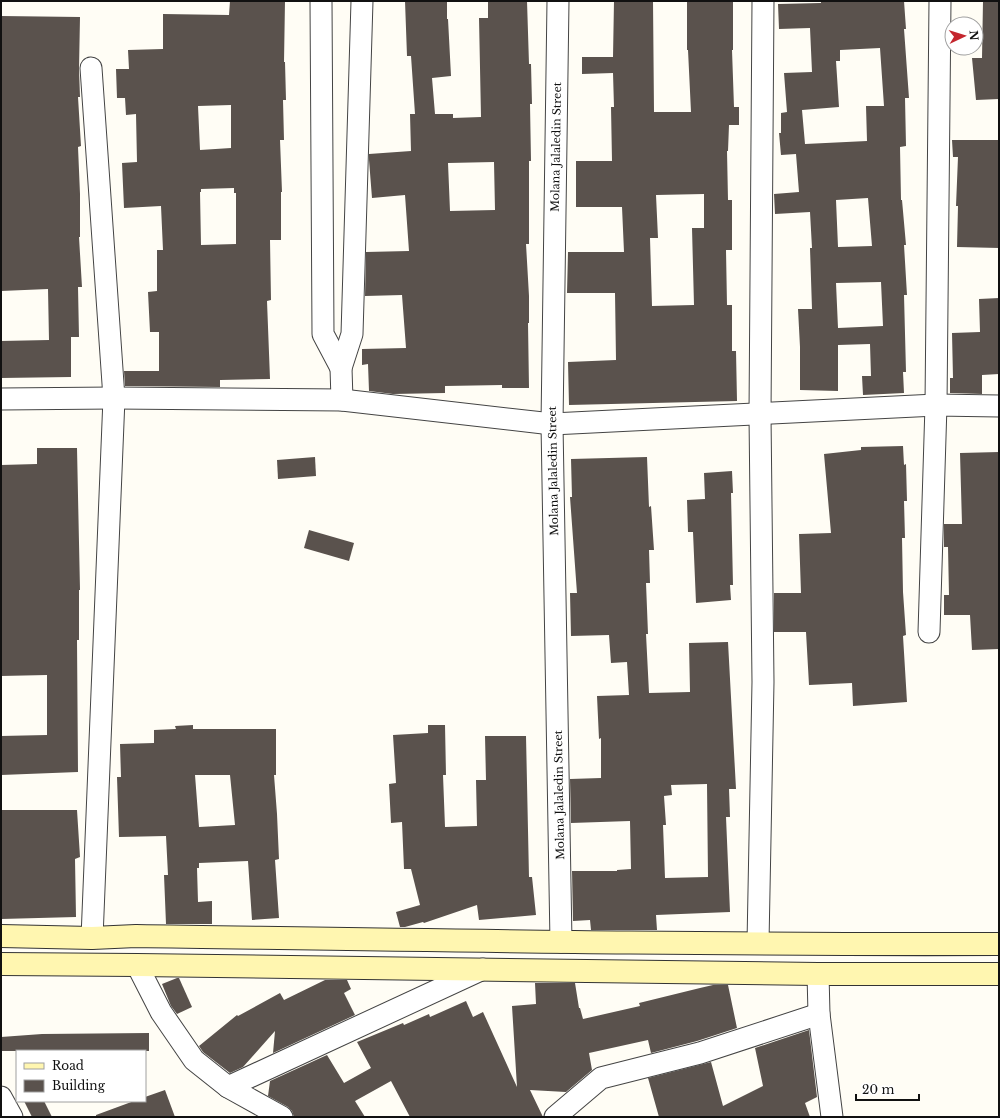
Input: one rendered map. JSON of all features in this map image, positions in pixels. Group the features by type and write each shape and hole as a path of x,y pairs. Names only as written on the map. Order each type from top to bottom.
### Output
{"main road":[{"path":"1,936 92,938 136,936 561,942 999,944"},
{"path":"455,969 457,940"},
{"path":"510,970 512,941"},
{"path":"1,964 137,964 818,974 999,974"}],"street":[{"path":"321,1 323,334 341,368"},
{"path":"342,400 341,368 352,334 362,1"},
{"name":"Molana Jalaledin Street","path":"558,1 552,424 561,942"},
{"path":"758,943 763,682 760,414 763,1"},
{"path":"929,632 936,405 940,1"},
{"path":"91,68 114,398 92,938"},
{"path":"1,399 114,398 342,400 552,424 936,405 999,406"},
{"path":"137,964 161,1012 194,1060 228,1087 282,1117"},
{"path":"228,1087 483,969"},
{"path":"818,974 819,1014 832,1117"},
{"path":"555,1117 601,1078 700,1053 819,1014"},
{"path":"1,1097 12,1117"}],"building":[{"path":"230,1 285,1 284,62 286,100 283,100 284,140 280,140 282,192 281,240 270,240 271,300 267,301 270,379 220,380 220,387 125,386 124,371 159,371 159,332 150,332 148,292 157,291 157,250 163,250 161,206 124,208 122,163 137,162 136,114 126,115 125,98 117,98 116,69 129,69 128,50 163,49 163,14 229,15","holes":["231,105 231,148 200,150 198,106","234,188 234,193 236,193 236,244 201,245 201,189"]},
{"path":"405,1 447,1 451,76 432,78 435,114 453,114 453,118 481,117 479,18 488,18 488,1 527,1 532,104 530,104 531,161 529,161 529,244 526,244 529,296 529,388 502,388 502,385 445,386 445,393 393,394 369,391 368,364 362,365 362,349 406,348 402,295 365,296 366,252 409,251 405,195 372,198 369,160 369,154 411,151 410,114 415,114 411,56 407,56","holes":["494,162 495,210 450,211 448,163"]},
{"path":"614,1 653,1 654,112 691,112 687,50 687,1 733,1 732,50 734,107 739,107 739,125 729,125 727,151 728,200 732,200 732,250 726,250 727,305 732,305 732,351 736,351 737,401 569,405 568,362 616,360 615,293 567,293 568,252 624,252 622,207 576,207 576,161 612,161 611,107 614,107 613,73 582,74 582,57 613,57","holes":["704,194 704,228 692,228 694,305 652,306 650,238 658,238 656,195"]},
{"path":"821,1 904,1 906,29 904,29 909,98 905,98 906,146 900,147 901,200 906,245 904,245 907,295 904,295 906,372 903,372 904,393 863,395 862,376 871,376 870,344 838,345 838,391 800,390 798,309 812,309 810,248 812,248 810,212 775,214 774,194 799,192 796,154 781,155 779,133 781,133 781,113 787,112 784,73 812,72 810,28 779,29 778,4 821,3","holes":["880,48 884,106 866,106 867,141 805,144 802,110 839,107 836,61 840,61 840,50","868,198 872,246 838,247 836,200","881,282 883,326 838,328 836,283"]},
{"path":"983,1 999,1 999,99 976,100 972,58 982,58 982,56 984,56 984,16 983,16"},
{"path":"1,16 80,17 80,97 78,97 81,146 78,147 80,194 79,237 82,287 78,287 79,337 71,337 71,377 1,378 1,341 49,340 48,289 1,291"},
{"path":"952,140 999,140 999,248 957,247 958,206 956,206 958,157 953,157"},
{"path":"999,298 999,374 982,375 982,394 950,393 950,378 953,378 952,333 980,332 979,299"},
{"path":"903,446 904,465 906,464 907,501 904,501 905,538 902,538 903,592 906,635 903,636 907,702 853,706 852,683 809,685 806,632 774,632 774,593 801,593 799,534 831,533 824,454 861,450 861,447"},
{"path":"37,448 77,448 80,590 79,640 77,640 78,772 1,775 1,736 47,735 47,675 1,676 1,465 37,464"},
{"path":"999,452 999,649 972,650 970,615 944,615 944,595 949,595 948,547 944,547 944,524 962,524 960,453"},
{"path":"315,457 316,476 278,479 277,460"},
{"path":"647,457 649,507 651,506 654,550 649,550 650,583 646,583 648,634 646,634 649,693 690,692 689,643 728,642 736,789 729,789 730,817 726,817 730,912 656,915 657,930 591,930 590,920 573,921 572,871 617,871 631,869 630,821 571,823 570,779 601,778 601,738 599,739 597,696 629,695 627,662 611,663 609,635 571,636 570,593 577,593 570,497 572,497 571,459","holes":["707,784 708,877 665,878 663,825 666,825 664,796 672,795 671,785"]},
{"path":"732,471 733,585 730,585 731,600 696,603 693,532 688,532 687,500 705,499 704,473"},
{"path":"309,530 354,543 349,561 304,548"},
{"path":"193,725 193,729 276,729 276,775 274,775 279,859 275,860 279,918 252,920 248,861 199,863 199,868 197,868 198,902 212,901 212,924 166,924 164,875 168,875 166,836 119,837 117,777 121,777 120,744 154,743 154,730 176,729 175,726","holes":["195,775 230,775 235,825 199,827"]},
{"path":"428,725 445,725 446,775 443,775 445,827 477,826 476,780 486,780 485,736 526,736 529,877 532,877 536,915 479,920 477,905 424,923 400,927 396,912 420,905 411,869 404,869 402,822 391,823 389,784 396,783 393,735 428,733"},
{"path":"1,810 77,810 80,857 75,859 76,917 1,919"},
{"path":"179,978 192,1007 177,1014 171,1006 162,984"},
{"path":"325,980 347,980 351,989 344,993 355,1015 273,1053 275,1031 243,1067 230,1073 203,1052 199,1046 237,1015 238,1016 280,993 284,1000"},
{"path":"535,983 575,983 579,1008 583,1019 640,1006 639,1003 700,988 713,985 728,985 737,1028 697,1041 651,1053 648,1040 589,1053 592,1070 566,1092 530,1090 543,1117 410,1117 391,1081 355,1101 365,1117 294,1117 292,1111 288,1107 268,1096 270,1081 327,1055 344,1083 371,1068 357,1042 429,1014 430,1017 466,1001 473,1017 483,1012 517,1087 512,1006 536,1004"},
{"path":"809,1030 817,1097 805,1103 810,1117 659,1117 648,1078 711,1062 723,1106 763,1086 755,1048"},
{"path":"149,1033 149,1051 1,1051 1,1037 42,1034"},
{"path":"165,1090 175,1117 96,1117 96,1115 131,1102 146,1102 146,1097"},
{"path":"24,1102 44,1102 52,1117 32,1117"}]}
